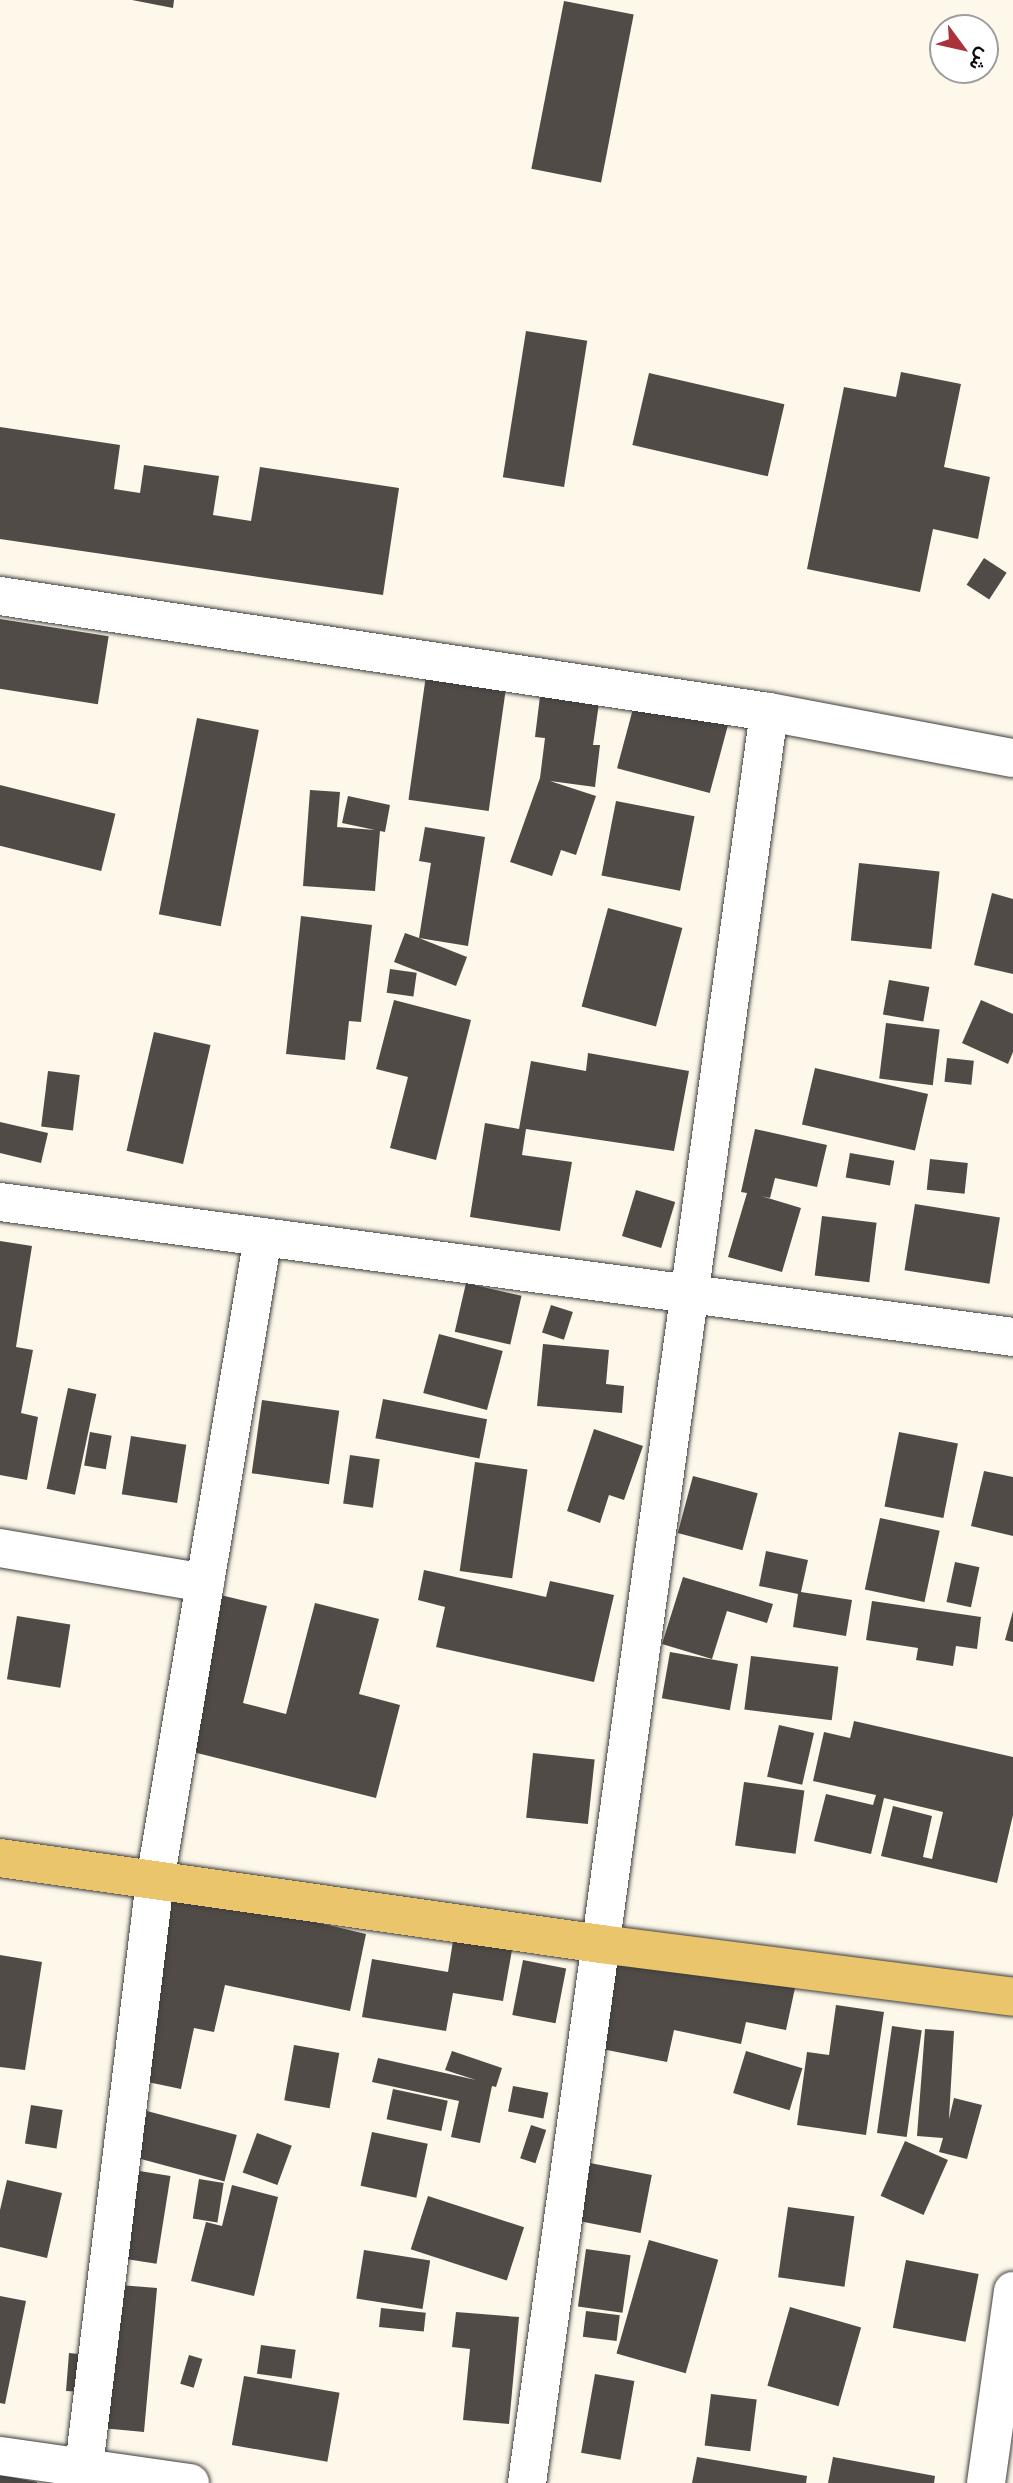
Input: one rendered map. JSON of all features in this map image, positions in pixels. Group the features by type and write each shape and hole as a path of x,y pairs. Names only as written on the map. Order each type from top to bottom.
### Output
{"main road":[{"path":"0,1858 601,1944 1013,1997"}],"street":[{"path":"0,596 769,712 1013,758"},
{"path":"527,2483 769,712"},
{"path":"0,1202 1013,1337"},
{"path":"83,2476 155,1881 262,1237"},
{"path":"0,1548 205,1583"},
{"path":"986,2483 1013,2291"},
{"path":"0,2456 83,2476 190,2483"}],"building":[{"path":"132,0 174,0 173,8"},
{"path":"564,1 634,15 601,182 531,169"},
{"path":"526,331 587,341 564,487 503,477"},
{"path":"901,372 961,384 944,467 990,477 978,539 933,529 920,592 807,569 844,387 896,397"},
{"path":"649,373 784,404 768,476 632,445"},
{"path":"0,427 120,445 114,489 140,493 144,465 219,476 213,515 251,521 260,467 399,488 383,595 0,539"},
{"path":"984,558 1007,573 989,600 967,585"},
{"path":"0,619 109,636 98,704 0,689"},
{"path":"427,668 507,679 489,811 408,800"},
{"path":"541,688 600,696 593,745 600,745 595,787 550,781 596,796 576,855 561,850 552,876 510,862 540,778 545,738 535,737"},
{"path":"638,690 731,715 710,793 617,768"},
{"path":"197,718 259,730 221,926 159,914"},
{"path":"0,785 115,814 101,871 0,846"},
{"path":"310,790 340,792 337,827 375,830 342,823 348,796 390,805 385,832 380,831 375,891 303,886"},
{"path":"616,801 695,816 680,891 601,876"},
{"path":"425,827 485,837 468,946 419,938 431,863 419,861"},
{"path":"859,863 940,871 931,949 851,941"},
{"path":"992,893 1013,899 1013,974 974,965"},
{"path":"608,908 682,928 656,1026 582,1007"},
{"path":"301,916 372,925 361,1022 349,1021 345,1060 286,1054"},
{"path":"405,933 467,957 456,986 394,962"},
{"path":"390,969 417,973 413,997 387,993"},
{"path":"889,980 929,987 923,1022 883,1014"},
{"path":"394,1000 471,1020 436,1160 390,1148 408,1077 376,1069"},
{"path":"981,1000 1013,1014 1013,1052 1008,1064 962,1043"},
{"path":"886,1023 940,1030 933,1085 879,1079"},
{"path":"154,1032 211,1045 183,1164 127,1151"},
{"path":"588,1053 689,1071 674,1151 526,1129 522,1155 572,1162 560,1231 470,1217 485,1123 519,1129 531,1061 586,1071"},
{"path":"947,1058 974,1061 971,1085 944,1082"},
{"path":"815,1068 928,1094 915,1151 802,1125"},
{"path":"48,1071 80,1075 73,1130 41,1127"},
{"path":"0,1122 48,1133 41,1163 0,1153"},
{"path":"755,1129 827,1145 817,1187 775,1178 770,1198 761,1196 801,1208 782,1272 728,1257 747,1193 741,1192"},
{"path":"850,1153 894,1161 890,1185 846,1178"},
{"path":"930,1159 968,1163 965,1194 927,1190"},
{"path":"636,1190 675,1202 661,1248 622,1236"},
{"path":"915,1204 1000,1217 989,1284 905,1270"},
{"path":"822,1216 877,1223 869,1282 815,1276"},
{"path":"0,1241 32,1246 16,1347 33,1350 21,1413 38,1417 27,1480 0,1475"},
{"path":"466,1283 522,1296 510,1345 455,1332"},
{"path":"551,1305 573,1312 564,1340 542,1333"},
{"path":"439,1334 503,1351 487,1410 423,1393"},
{"path":"543,1344 609,1350 606,1384 624,1386 622,1413 537,1406"},
{"path":"68,1388 96,1394 75,1495 47,1489"},
{"path":"383,1399 487,1419 479,1458 375,1438"},
{"path":"262,1400 339,1411 329,1484 252,1473"},
{"path":"594,1429 643,1446 624,1500 609,1495 600,1523 567,1511"},
{"path":"90,1432 112,1436 106,1469 84,1465"},
{"path":"899,1432 958,1443 943,1518 884,1507"},
{"path":"131,1436 186,1445 177,1503 122,1494"},
{"path":"350,1455 380,1459 373,1508 343,1504"},
{"path":"475,1462 527,1469 512,1578 460,1571"},
{"path":"984,1471 1013,1477 1013,1536 971,1526"},
{"path":"693,1476 758,1493 742,1550 678,1533"},
{"path":"880,1518 940,1531 924,1602 865,1589"},
{"path":"766,1551 808,1560 801,1592 852,1600 846,1636 793,1627 798,1594 759,1586"},
{"path":"955,1562 979,1567 971,1607 946,1602"},
{"path":"424,1570 546,1597 550,1581 614,1595 594,1682 436,1647 445,1607 418,1600"},
{"path":"683,1577 773,1604 767,1623 727,1611 712,1659 662,1644"},
{"path":"212,1593 267,1606 243,1703 286,1714 315,1603 379,1619 359,1694 400,1705 376,1798 173,1747"},
{"path":"872,1601 981,1617 977,1649 956,1646 953,1666 916,1660 918,1648 866,1640"},
{"path":"1013,1611 1013,1642 1005,1640"},
{"path":"17,1616 70,1624 60,1688 7,1679"},
{"path":"670,1652 738,1664 730,1710 662,1698"},
{"path":"751,1656 838,1667 832,1720 744,1710"},
{"path":"854,1721 1013,1757 1013,1815 997,1883 881,1856 893,1806 932,1816 923,1857 932,1859 943,1812 884,1798 871,1854 814,1841 826,1794 873,1805 876,1795 813,1781 824,1732 850,1738"},
{"path":"779,1725 814,1733 802,1785 767,1777"},
{"path":"533,1753 595,1759 588,1824 526,1818"},
{"path":"744,1782 804,1790 795,1854 735,1845"},
{"path":"173,1888 366,1934 350,2011 225,1985 214,2032 194,2028 181,2089 143,2081"},
{"path":"453,1941 512,1950 503,2001 453,1993 446,2031 362,2017 372,1959 448,1972"},
{"path":"0,1955 42,1962 25,2070 0,2067"},
{"path":"616,1959 729,1980 733,1961 798,1974 786,2030 746,2022 741,2044 674,2030 667,2062 597,2048"},
{"path":"523,1960 566,1968 556,2023 512,2015"},
{"path":"836,2005 884,2012 866,2135 797,2125 807,2052 829,2055"},
{"path":"892,2026 922,2030 907,2137 877,2133"},
{"path":"925,2029 954,2031 949,2119 954,2098 982,2105 967,2159 939,2152 943,2138 917,2136"},
{"path":"294,2045 339,2053 330,2108 284,2100"},
{"path":"452,2051 502,2068 496,2087 492,2086 480,2143 451,2137 459,2101 372,2082 378,2058 476,2080 445,2070"},
{"path":"746,2051 802,2068 790,2110 733,2093"},
{"path":"513,2086 548,2093 543,2118 508,2112"},
{"path":"393,2089 448,2101 441,2131 387,2119"},
{"path":"31,2105 63,2110 57,2149 25,2144"},
{"path":"147,2111 237,2135 224,2181 135,2157"},
{"path":"531,2125 546,2130 535,2163 520,2158"},
{"path":"372,2132 428,2144 416,2198 361,2186"},
{"path":"257,2133 292,2146 277,2185 243,2172"},
{"path":"905,2141 948,2160 924,2215 881,2196"},
{"path":"590,2163 652,2175 641,2233 579,2221"},
{"path":"127,2169 170,2176 157,2264 113,2257"},
{"path":"199,2179 224,2183 217,2222 193,2219"},
{"path":"7,2180 62,2193 47,2258 0,2247 0,2210"},
{"path":"232,2185 278,2197 254,2296 191,2281 206,2222 222,2226"},
{"path":"428,2196 524,2227 507,2280 411,2249"},
{"path":"788,2207 854,2216 844,2287 778,2277"},
{"path":"649,2240 718,2260 686,2373 616,2353"},
{"path":"586,2249 631,2255 622,2313 578,2306"},
{"path":"364,2250 430,2260 423,2309 356,2298"},
{"path":"906,2260 979,2274 965,2342 893,2328"},
{"path":"95,2283 157,2288 144,2432 80,2426 83,2392 66,2391 69,2353 88,2355"},
{"path":"0,2296 26,2301 5,2404 0,2403"},
{"path":"790,2307 861,2327 839,2406 767,2386"},
{"path":"381,2308 426,2313 424,2332 379,2327"},
{"path":"586,2311 620,2315 617,2341 583,2337"},
{"path":"456,2312 519,2317 509,2424 463,2420 470,2349 452,2347"},
{"path":"261,2345 296,2350 292,2379 257,2374"},
{"path":"189,2355 202,2359 194,2388 180,2384"},
{"path":"595,2374 634,2381 621,2460 581,2453"},
{"path":"244,2376 340,2393 327,2462 232,2445"},
{"path":"711,2394 757,2400 750,2451 705,2446"},
{"path":"697,2457 807,2476 806,2483 692,2483"},
{"path":"833,2457 935,2476 934,2483 828,2483"},
{"path":"0,2475 37,2482 37,2483 0,2483"}]}
